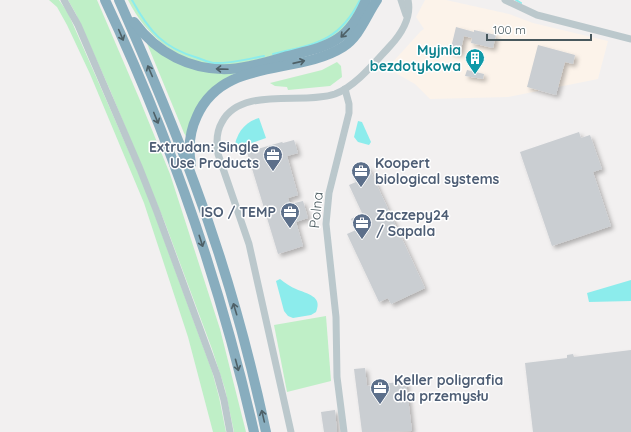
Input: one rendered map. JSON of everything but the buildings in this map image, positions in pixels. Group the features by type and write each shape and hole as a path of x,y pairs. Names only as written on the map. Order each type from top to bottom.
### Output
{"highway":[{"path":"105,0 142,82 170,152 190,208 224,314 254,432"},
{"path":"119,0 143,34 153,44 166,53 178,60 198,66 230,69 273,60 331,44 344,35 366,0"},
{"path":"119,0 165,106 218,253 241,328 266,432"},
{"path":"195,186 189,157 191,136 199,112 211,94 221,86 239,76 318,57 337,50 349,42 356,34 377,0"}],"street":[{"path":"64,0 78,25 149,190 217,375 230,432"},
{"path":"401,0 407,17"},
{"path":"291,432 252,257 244,227 220,160 216,144 217,135 226,116 234,108 243,103 255,100 326,96 345,89 356,80 396,39 403,29 407,17 409,7 408,0"},
{"path":"505,0 537,16 631,39"},
{"name":"Polna","path":"344,432 337,377 336,317 326,224 329,193 349,114 349,104 345,89"}],"shaded area":[{"path":"425,0 446,0 509,14 533,23 608,41 598,79 508,97 430,99 415,84 392,71 391,64 424,29 416,17"}],"green space":[{"path":"49,0 59,0 68,13 145,188 212,371 226,432 213,432 188,337 144,203 90,74 67,25 57,7"},
{"path":"68,0 97,0 139,98 170,174 220,329 246,432 234,432 225,389 212,349 165,223 110,90 76,14"},
{"path":"128,0 363,0 347,26 330,40 250,61 230,65 213,65 183,57 169,49 146,27"},
{"path":"146,41 156,50 238,72 217,84 204,98 194,115 187,138 184,133"},
{"path":"337,62 341,66 342,77 330,86 288,90 287,87 275,86 270,83 322,70"},
{"path":"326,316 331,381 287,392 274,325"}],"water":[{"path":"259,118 266,138 234,149 237,138 242,129 249,122"},
{"path":"358,121 362,122 371,142 369,145 358,142 354,137"},
{"path":"280,279 292,287 313,296 316,299 318,307 316,312 311,315 293,318 288,316 284,311 276,281"},
{"path":"631,280 631,301 589,302 587,293"}],"waterway":[{"path":"132,0 145,21 158,37 175,49 186,54 213,63 232,62 264,56"},
{"path":"273,54 313,44 334,33 352,14 360,0"},
{"path":"516,0 521,3"}],"place":[{"name":"Myjnia bezdotykowa","path":"475,75"},
{"name":"Extrudan: Single Use Products","path":"273,172"},
{"name":"Koopert biological systems","path":"361,188"},
{"name":"ISO / TEMP","path":"290,229"},
{"name":"Zaczepy24 / Sapala","path":"362,240"},
{"name":"Keller poligrafia dla przemysłu","path":"380,405"}]}
